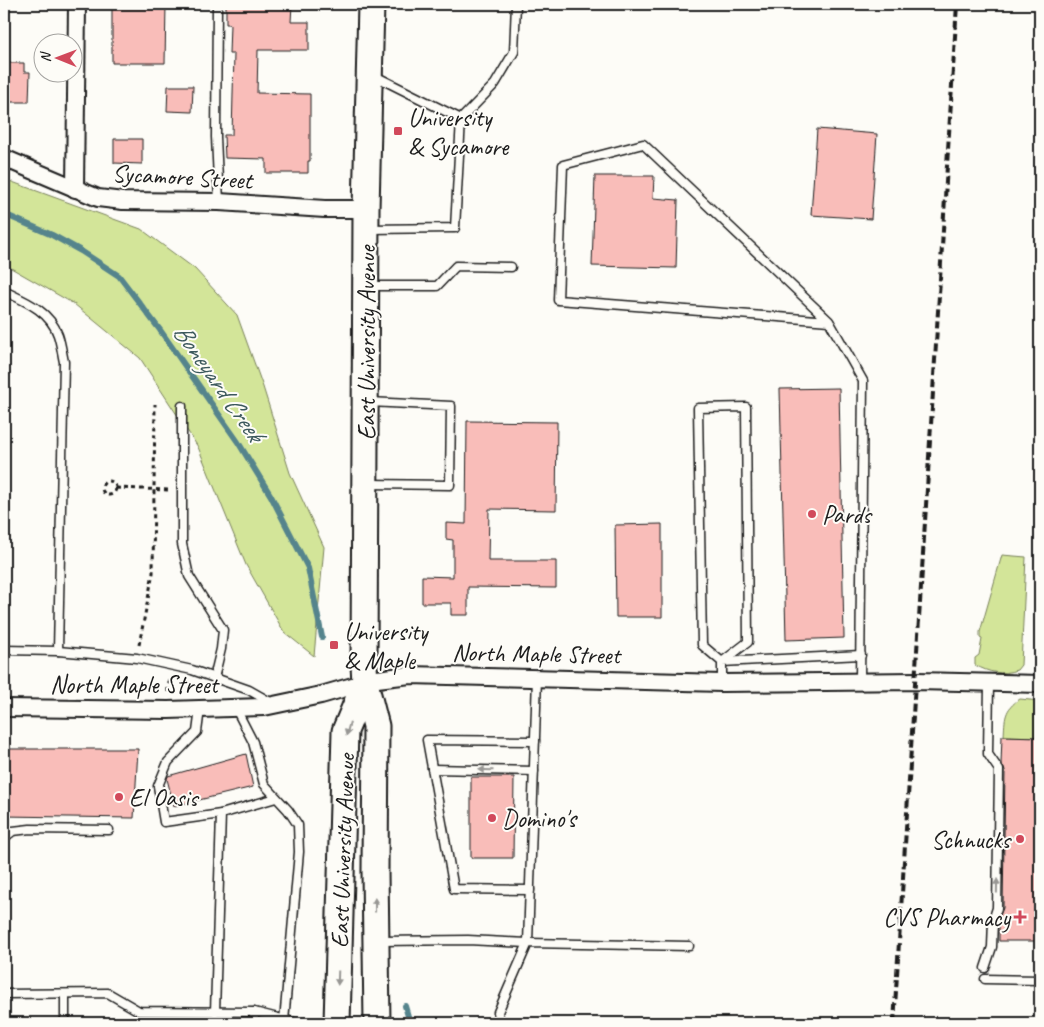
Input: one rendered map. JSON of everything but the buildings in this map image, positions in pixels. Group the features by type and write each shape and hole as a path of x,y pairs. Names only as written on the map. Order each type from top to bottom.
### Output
{"main road":[{"name":"East University Avenue","path":"370,4 366,219 364,683 376,726 377,1023"},
{"name":"East University Avenue","path":"337,1023 345,731 364,683"}],"street":[{"path":"76,189 77,4"},
{"name":"Sycamore Street","path":"4,158 98,198 123,201 219,202 326,209 366,219"},
{"name":"North Maple Street","path":"4,708 200,710 276,706 364,683 410,675 722,682 860,681 1040,684"}],"lane":[{"path":"217,4 216,137 219,202"},
{"path":"366,219 454,228 461,118 495,84 514,52 516,4"},
{"path":"370,73 461,118"},
{"path":"829,320 558,300 563,165 643,144 829,320 863,381 860,681"},
{"path":"366,286 437,286 456,266 511,267"},
{"path":"4,291 30,303 49,318 58,334 64,362 58,651"},
{"path":"365,402 451,406 450,484 365,484"},
{"path":"182,406 182,544 189,576 222,630 214,678"},
{"path":"722,662 748,642 746,407 698,408 702,645 722,662 861,655"},
{"path":"4,650 58,651 137,658 175,666 249,690 276,706"},
{"path":"722,662 722,682"},
{"path":"500,1023 498,1012 528,943 537,678"},
{"path":"985,968 992,947 993,920 997,908 999,770 988,754 989,683"},
{"path":"236,709 253,742 264,784 298,825 299,852 284,1021"},
{"path":"200,710 197,732 168,762 158,786 164,822 221,814 276,798"},
{"path":"530,890 454,889 427,740 535,740"},
{"path":"432,769 534,771"},
{"path":"215,1012 221,814"},
{"path":"4,838 13,831 30,829 109,830"},
{"path":"376,941 468,940 689,946"},
{"path":"985,979 1040,980"},
{"path":"4,994 108,993 139,1011 254,1012 298,1023"},
{"path":"65,994 65,1023"},
{"path":"254,1012 254,1023"}],"path":[{"path":"137,658 153,573 155,404"},
{"path":"110,481 116,488 109,495 103,492 102,488 106,482 110,481"},
{"path":"116,488 182,491"},
{"path":"168,710 168,685 175,666"}],"green space":[{"path":"4,179 141,229 195,269 237,315 263,387 290,473 324,547 314,656 284,632 246,565 198,447 140,358 74,304 4,264"},
{"path":"1002,555 1026,557 1021,665 1017,670 1001,673 986,670 975,665 975,658 979,655 982,639 980,638 980,632"},
{"path":"1020,699 1040,701 1040,737 1004,736 1006,715 1011,707"}],"waterway":[{"name":"Boneyard Creek","path":"4,214 52,235 119,276 160,330 238,442 271,496 308,568 322,637"},
{"name":"Boneyard Creek","path":"405,1006 410,1023"}],"railway":[{"path":"894,1023 957,4"}],"place":[{"name":"University & Sycamore","path":"398,131"},
{"name":"Pards","path":"812,514"},
{"name":"University & Maple","path":"334,645"},
{"name":"El Oasis","path":"119,797"},
{"name":"Domino's","path":"492,818"},
{"name":"Schnucks","path":"1020,839"},
{"name":"CVS Pharmacy","path":"1020,917"}]}
